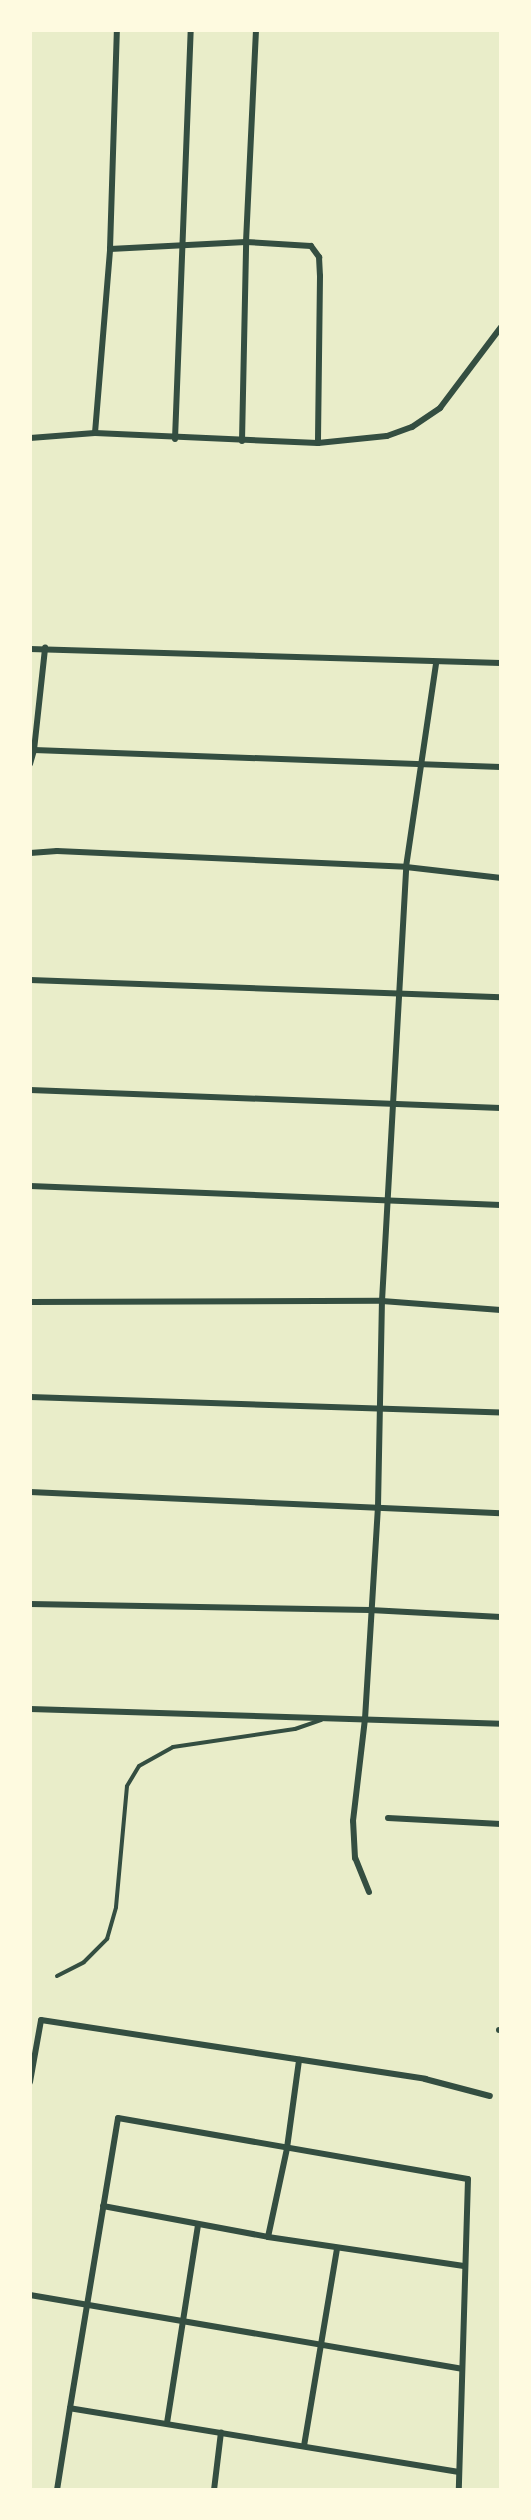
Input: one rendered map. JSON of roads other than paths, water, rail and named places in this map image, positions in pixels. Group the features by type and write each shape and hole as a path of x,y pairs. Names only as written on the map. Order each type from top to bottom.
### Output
{"street":[{"path":"95,433 110,249 116,30"},
{"path":"175,439 180,245 191,30"},
{"path":"242,441 246,242 256,30"},
{"path":"110,249 246,242 311,246 319,257 318,443"},
{"path":"30,438 95,433 175,439 318,443 387,436 423,421 440,408 501,327"},
{"path":"30,764 34,750 45,648"},
{"path":"30,649 436,663 501,663"},
{"path":"369,1892 355,1858 353,1821 365,1719 378,1507 378,1409 382,1301 406,867 419,764 436,663"},
{"path":"34,750 501,767"},
{"path":"30,853 57,851 406,867 501,878"},
{"path":"30,980 501,997"},
{"path":"30,1090 501,1108"},
{"path":"30,1186 501,1204"},
{"path":"30,1302 382,1301 501,1310"},
{"path":"30,1397 501,1413"},
{"path":"30,1492 501,1513"},
{"path":"30,1604 370,1610 501,1617"},
{"path":"30,1709 501,1724"},
{"path":"388,1818 501,1824"},
{"path":"30,2082 41,2020 425,2079 490,2096"},
{"path":"268,2237 287,2148 299,2060"},
{"path":"57,2490 118,2118 468,2179 459,2490"},
{"path":"103,2206 338,2249 464,2266"},
{"path":"167,2423 185,2324 198,2224"},
{"path":"304,2446 338,2249"},
{"path":"30,2295 185,2324 462,2369"},
{"path":"70,2408 459,2472"},
{"path":"214,2490 221,2432"}],"lane":[{"path":"57,1976 84,1962 107,1939 116,1906 127,1786 139,1766 173,1747 296,1729 327,1717"}]}
